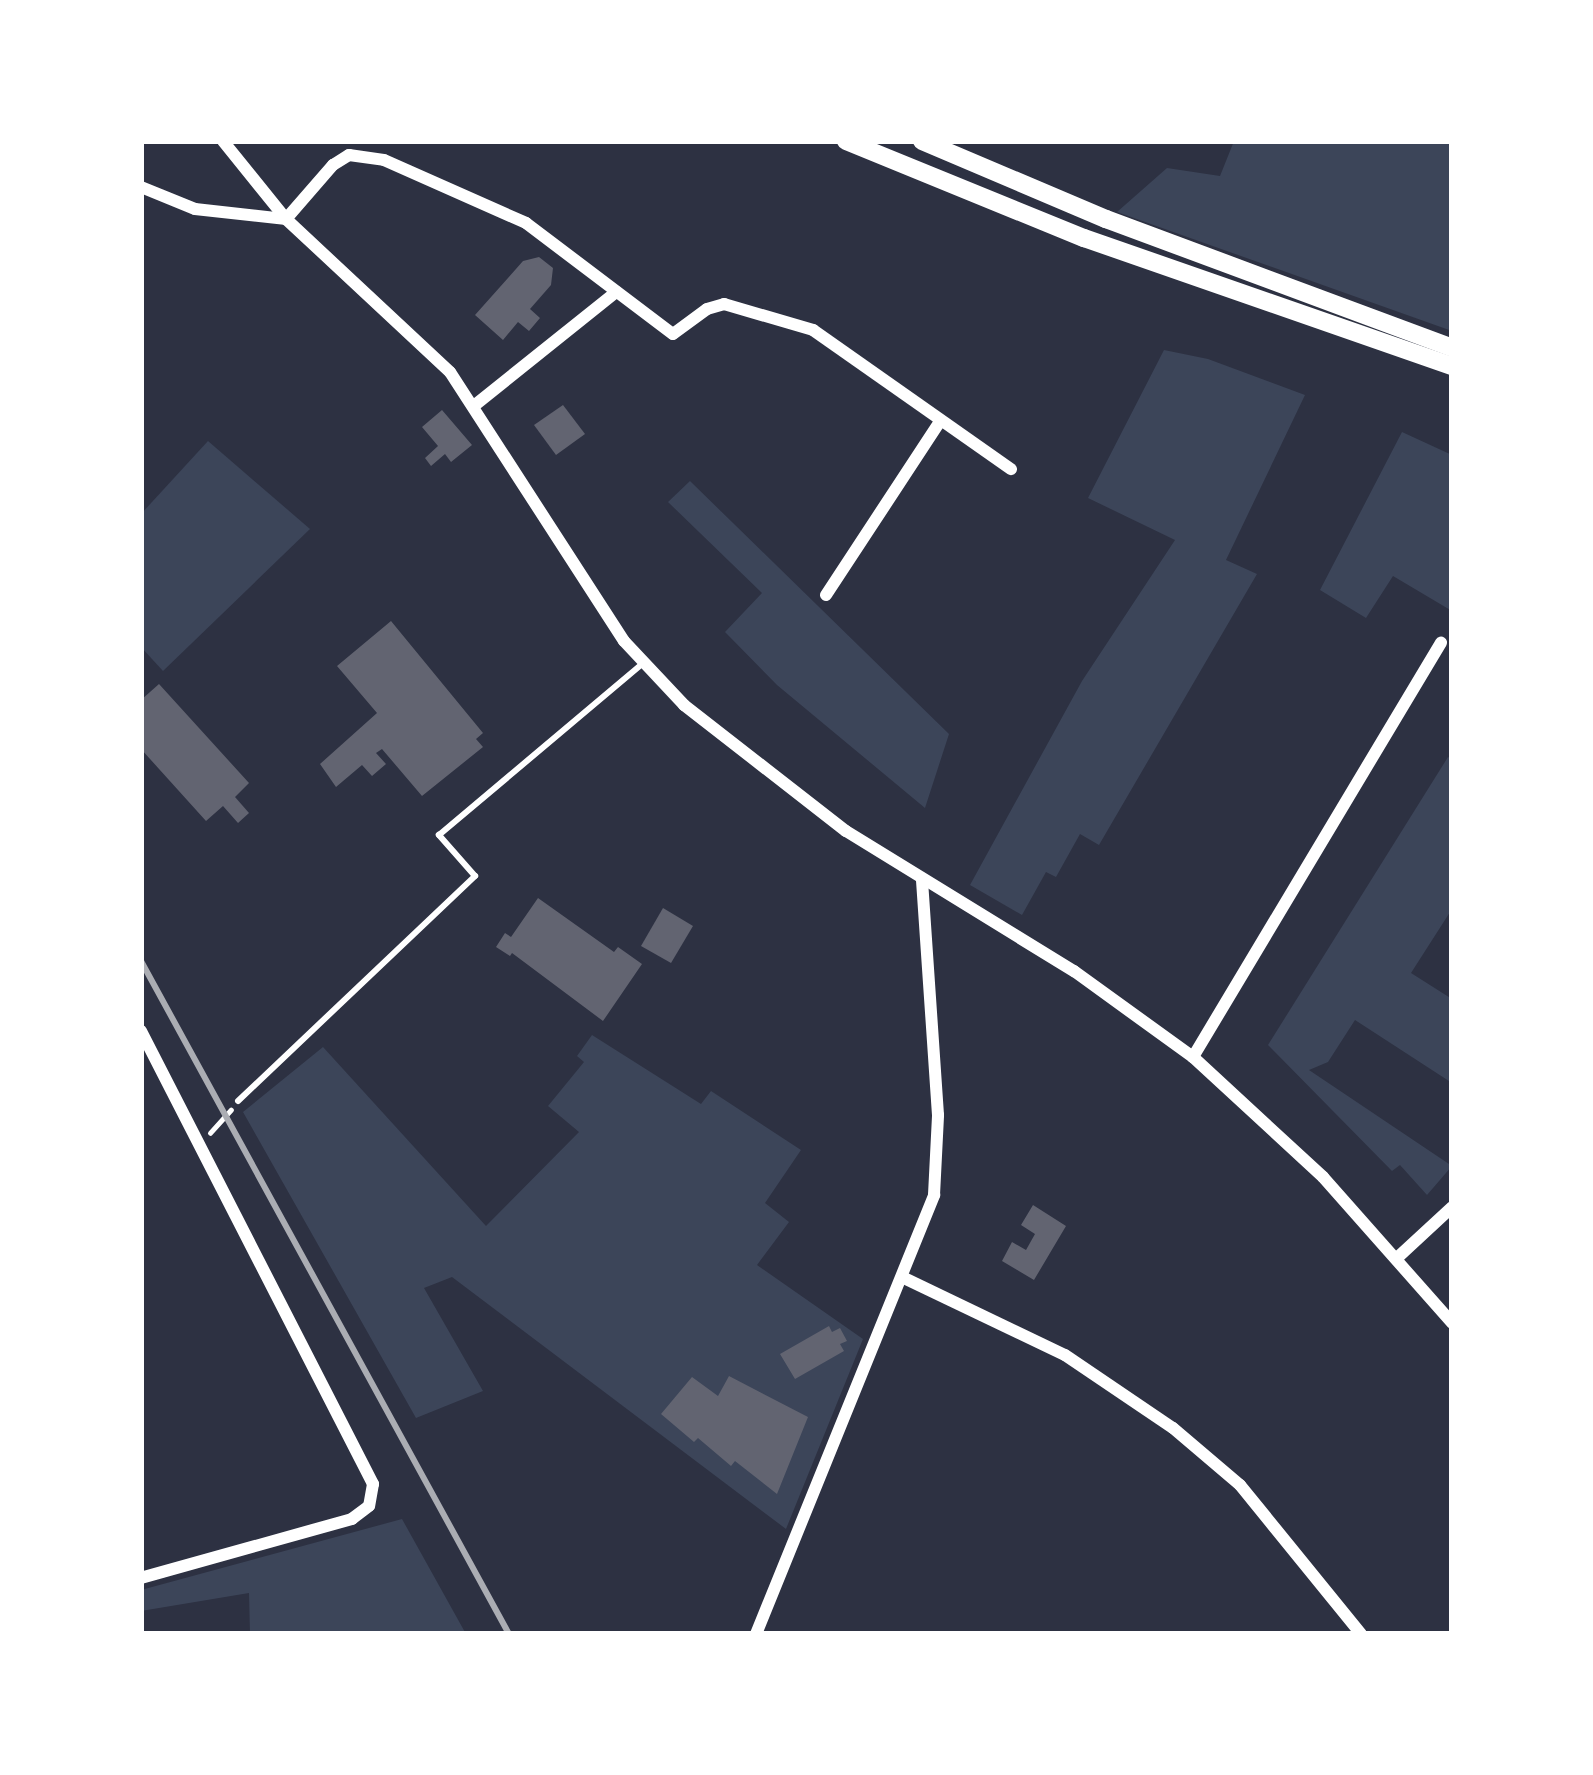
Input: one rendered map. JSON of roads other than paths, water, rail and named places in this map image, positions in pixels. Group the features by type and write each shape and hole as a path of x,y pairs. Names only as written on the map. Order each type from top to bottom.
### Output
{"main road":[{"path":"846,141 1084,238 1452,366"},
{"path":"922,141 1106,219 1452,348"}],"street":[{"path":"223,141 286,219 419,340 475,405 612,623 684,705 796,795 1074,971 1193,1057 1254,1109 1397,1258 1452,1323"},
{"path":"286,219 333,165 349,155 366,154 526,223 673,334 707,309 724,304 814,330 1011,470"},
{"path":"141,187 195,208 286,219"},
{"path":"475,405 616,292"},
{"path":"826,595 940,422"},
{"path":"1193,1057 1441,642"},
{"path":"756,1634 929,1214 939,1154 922,879"},
{"path":"141,1030 373,1484 369,1506 352,1520 141,1578"},
{"path":"1397,1258 1452,1207"},
{"path":"904,1278 1043,1342 1173,1428 1240,1485 1361,1634"}],"lane":[{"path":"238,1101 475,876 439,835 643,663"}],"railway":[{"path":"141,961 509,1634"}]}
